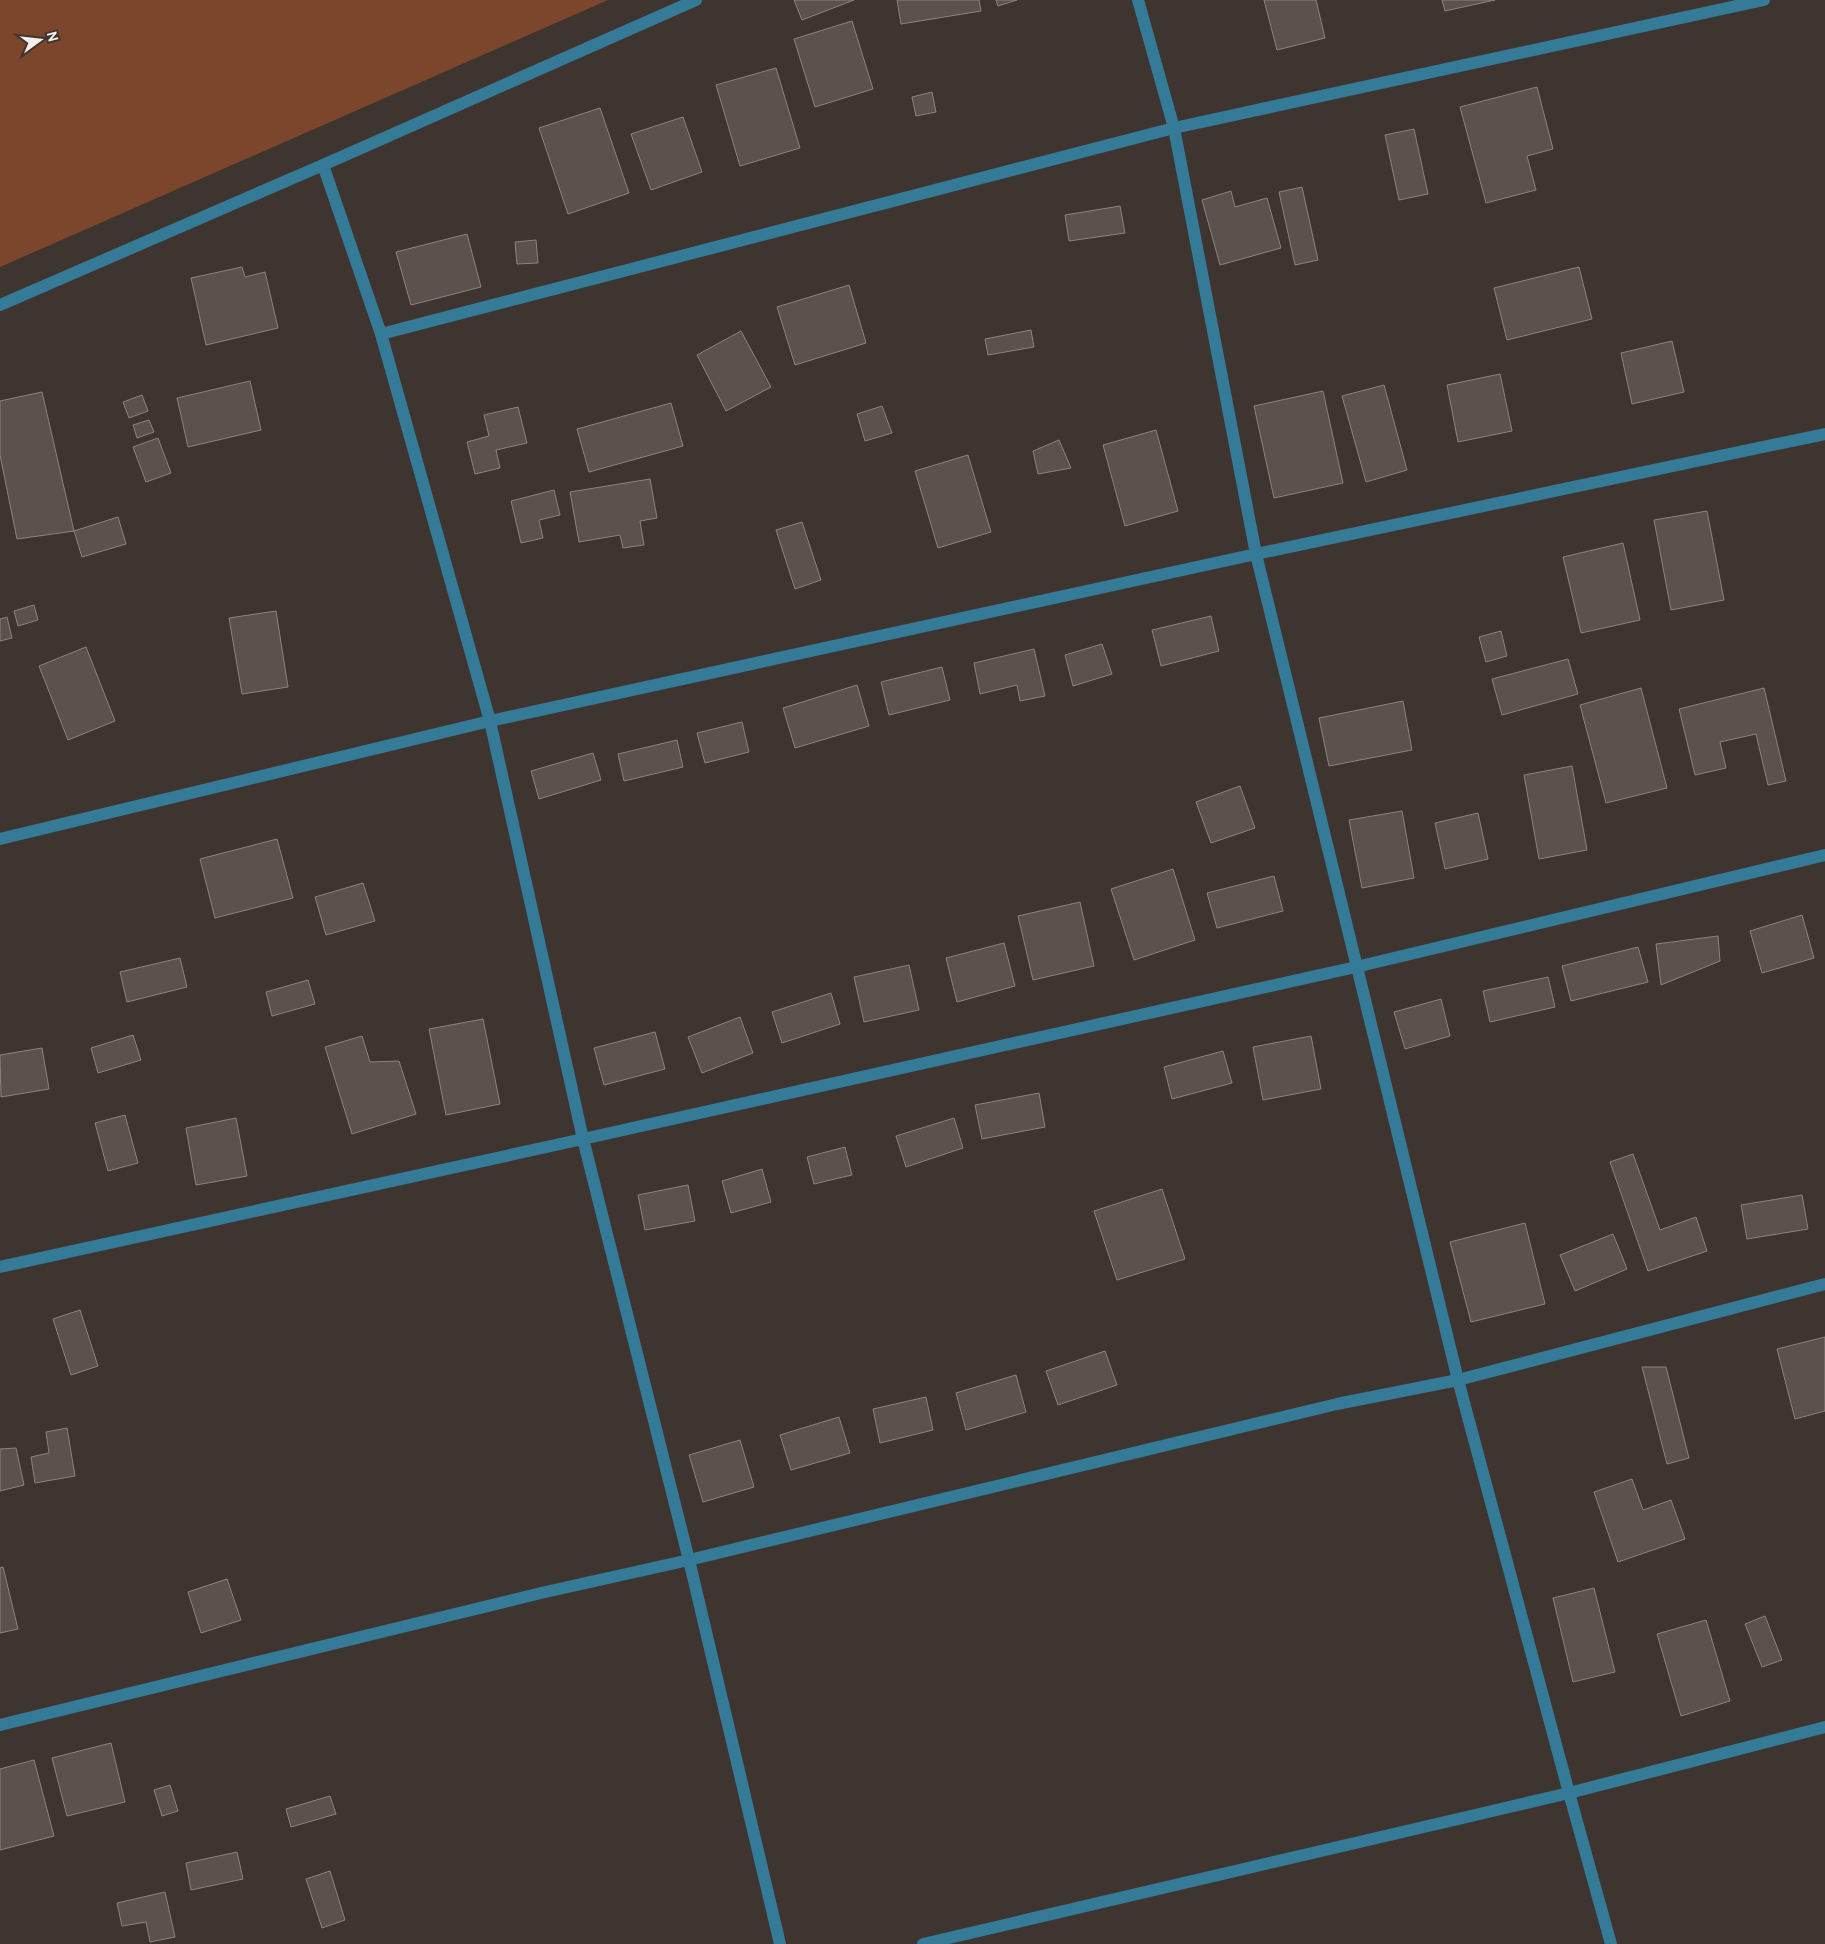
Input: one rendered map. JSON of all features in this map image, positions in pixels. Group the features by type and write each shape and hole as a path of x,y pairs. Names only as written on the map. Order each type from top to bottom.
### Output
{"street":[{"path":"0,305 696,0"},
{"path":"1138,0 1174,128 1256,554 1356,967 1458,1380 1611,1944"},
{"path":"381,334 1174,128 1764,0"},
{"path":"323,165 381,334 490,722 583,1139 689,1560 780,1944"},
{"path":"0,839 490,722 1256,554 1825,434"},
{"path":"0,1267 1356,967 1825,855"},
{"path":"0,1725 531,1595 689,1560 1337,1404 1458,1380 1825,1284"},
{"path":"923,1944 1569,1793 1825,1727"}],"shaded area":[{"path":"0,0 608,0 0,267"}],"building":[{"path":"794,0 854,0 802,20"},
{"path":"897,0 979,0 981,11 901,24"},
{"path":"996,0 1017,0 998,6"},
{"path":"1264,0 1316,0 1325,38 1277,50"},
{"path":"1442,0 1495,0 1445,11"},
{"path":"852,21 873,89 815,107 794,39"},
{"path":"776,68 800,148 740,166 716,85"},
{"path":"1537,87 1553,149 1527,156 1536,190 1486,203 1460,107"},
{"path":"932,92 936,112 916,116 912,97"},
{"path":"600,108 629,193 568,214 539,128"},
{"path":"683,117 702,172 651,190 631,134"},
{"path":"1414,129 1428,194 1399,200 1385,135"},
{"path":"1302,187 1318,260 1295,265 1279,192"},
{"path":"1231,191 1235,207 1267,198 1281,248 1220,265 1202,200"},
{"path":"1120,206 1125,233 1069,241 1065,215"},
{"path":"467,234 481,287 411,305 396,252"},
{"path":"536,240 538,263 517,264 515,242"},
{"path":"242,267 245,277 265,272 278,328 206,345 191,278"},
{"path":"1579,267 1592,319 1507,340 1494,288"},
{"path":"849,285 866,343 795,365 777,307"},
{"path":"1031,330 1034,347 988,355 985,339"},
{"path":"741,331 771,387 726,411 697,355"},
{"path":"1672,341 1684,392 1632,404 1621,353"},
{"path":"1500,374 1512,431 1458,442 1447,385"},
{"path":"250,381 261,430 188,447 177,398"},
{"path":"1384,385 1407,470 1366,482 1342,396"},
{"path":"1323,391 1343,483 1274,498 1254,406"},
{"path":"42,392 74,531 17,539 0,455 0,401"},
{"path":"142,395 148,411 129,418 123,402"},
{"path":"671,403 683,446 589,472 577,429"},
{"path":"882,406 892,433 865,441 857,414"},
{"path":"518,407 527,443 496,450 500,468 475,474 467,442 489,436 484,415"},
{"path":"149,420 154,432 137,438 133,425"},
{"path":"1156,430 1178,511 1125,526 1103,445"},
{"path":"158,438 171,473 146,482 133,447"},
{"path":"1059,440 1071,468 1038,474 1033,451"},
{"path":"968,455 991,532 938,548 915,471"},
{"path":"650,479 657,518 640,521 644,545 623,548 620,535 579,542 570,492"},
{"path":"554,490 560,515 539,520 543,538 521,543 511,501"},
{"path":"1707,511 1724,600 1671,610 1654,520"},
{"path":"118,517 126,544 82,557 74,531"},
{"path":"802,522 821,580 795,589 776,530"},
{"path":"1623,543 1640,620 1581,633 1563,557"},
{"path":"34,605 38,620 18,626 14,611"},
{"path":"276,611 288,687 242,694 229,618"},
{"path":"1211,616 1219,651 1161,666 1152,630"},
{"path":"7,617 12,638 0,641 0,619"},
{"path":"1501,631 1507,656 1486,662 1479,637"},
{"path":"1102,644 1112,674 1073,686 1065,655"},
{"path":"86,647 115,721 68,740 39,666"},
{"path":"1034,649 1045,696 1020,701 1017,685 980,694 974,663"},
{"path":"1568,659 1578,694 1502,715 1492,679"},
{"path":"942,667 950,700 889,715 881,682"},
{"path":"857,685 869,726 795,748 783,708"},
{"path":"1641,688 1667,788 1606,803 1580,705"},
{"path":"1764,688 1786,781 1768,785 1756,734 1720,742 1726,768 1695,775 1679,709"},
{"path":"1403,701 1412,750 1329,766 1319,718"},
{"path":"742,722 749,752 705,763 697,733"},
{"path":"677,740 683,767 624,781 618,754"},
{"path":"593,753 601,780 539,799 531,771"},
{"path":"1572,766 1587,850 1539,859 1524,775"},
{"path":"1240,786 1255,828 1211,843 1196,802"},
{"path":"1402,811 1414,878 1362,888 1349,820"},
{"path":"1478,813 1488,859 1445,869 1435,823"},
{"path":"277,839 293,898 215,918 200,859"},
{"path":"1173,869 1195,940 1134,960 1111,889"},
{"path":"1274,876 1283,911 1217,928 1207,893"},
{"path":"363,883 375,921 326,935 315,897"},
{"path":"1080,902 1094,966 1033,980 1018,916"},
{"path":"1802,915 1814,958 1762,973 1750,931"},
{"path":"1718,936 1720,961 1661,985 1656,944"},
{"path":"1004,943 1015,986 957,1002 946,958"},
{"path":"1638,947 1648,982 1571,1001 1562,966"},
{"path":"180,958 187,987 127,1002 120,972"},
{"path":"909,965 919,1010 864,1022 854,977"},
{"path":"1548,977 1555,1007 1490,1022 1483,991"},
{"path":"308,980 315,1004 272,1016 266,992"},
{"path":"831,993 840,1024 782,1043 772,1012"},
{"path":"1441,999 1450,1036 1405,1049 1394,1012"},
{"path":"740,1017 753,1053 702,1073 688,1037"},
{"path":"483,1019 500,1104 446,1115 429,1029"},
{"path":"655,1032 665,1069 604,1085 594,1048"},
{"path":"133,1035 141,1060 98,1073 91,1048"},
{"path":"362,1036 370,1062 399,1061 416,1114 352,1134 325,1047"},
{"path":"1311,1036 1321,1089 1263,1100 1253,1047"},
{"path":"42,1048 49,1089 1,1097 0,1055"},
{"path":"1223,1051 1232,1083 1172,1099 1164,1067"},
{"path":"1039,1093 1045,1127 982,1139 975,1105"},
{"path":"125,1115 138,1163 108,1171 95,1123"},
{"path":"236,1118 247,1176 196,1185 186,1128"},
{"path":"954,1118 963,1148 906,1167 896,1136"},
{"path":"845,1147 852,1175 814,1184 807,1157"},
{"path":"1633,1154 1660,1230 1696,1217 1707,1251 1648,1271 1610,1162"},
{"path":"762,1169 771,1202 731,1213 722,1181"},
{"path":"688,1185 695,1221 645,1230 638,1195"},
{"path":"1162,1189 1185,1259 1117,1280 1094,1211"},
{"path":"1802,1195 1808,1229 1747,1239 1741,1205"},
{"path":"1525,1223 1545,1304 1471,1322 1450,1242"},
{"path":"1613,1234 1627,1269 1575,1291 1560,1255"},
{"path":"80,1310 98,1366 71,1375 53,1319"},
{"path":"1825,1337 1825,1411 1795,1419 1777,1349"},
{"path":"1105,1351 1117,1385 1058,1405 1046,1371"},
{"path":"1642,1367 1666,1367 1689,1458 1667,1464"},
{"path":"1016,1375 1026,1412 966,1430 956,1393"},
{"path":"926,1397 933,1430 880,1443 873,1409"},
{"path":"839,1417 850,1453 791,1470 780,1435"},
{"path":"67,1428 75,1476 35,1483 31,1457 49,1453 46,1432"},
{"path":"740,1440 754,1487 703,1502 689,1455"},
{"path":"16,1448 24,1485 0,1491 0,1449"},
{"path":"1632,1479 1643,1510 1671,1500 1685,1539 1618,1562 1594,1492"},
{"path":"3,1567 18,1629 0,1633 0,1568"},
{"path":"227,1579 241,1620 201,1633 188,1592"},
{"path":"1594,1588 1615,1672 1573,1682 1553,1598"},
{"path":"1765,1616 1782,1660 1762,1667 1745,1624"},
{"path":"1706,1620 1730,1701 1681,1716 1657,1634"},
{"path":"111,1743 125,1802 67,1816 52,1758"},
{"path":"34,1760 54,1836 0,1850 0,1769"},
{"path":"170,1785 178,1811 162,1816 154,1790"},
{"path":"330,1796 336,1814 291,1827 286,1809"},
{"path":"237,1852 243,1879 191,1890 186,1863"},
{"path":"330,1871 345,1920 322,1928 306,1879"},
{"path":"165,1892 175,1937 150,1942 146,1922 122,1926 117,1903"}]}
